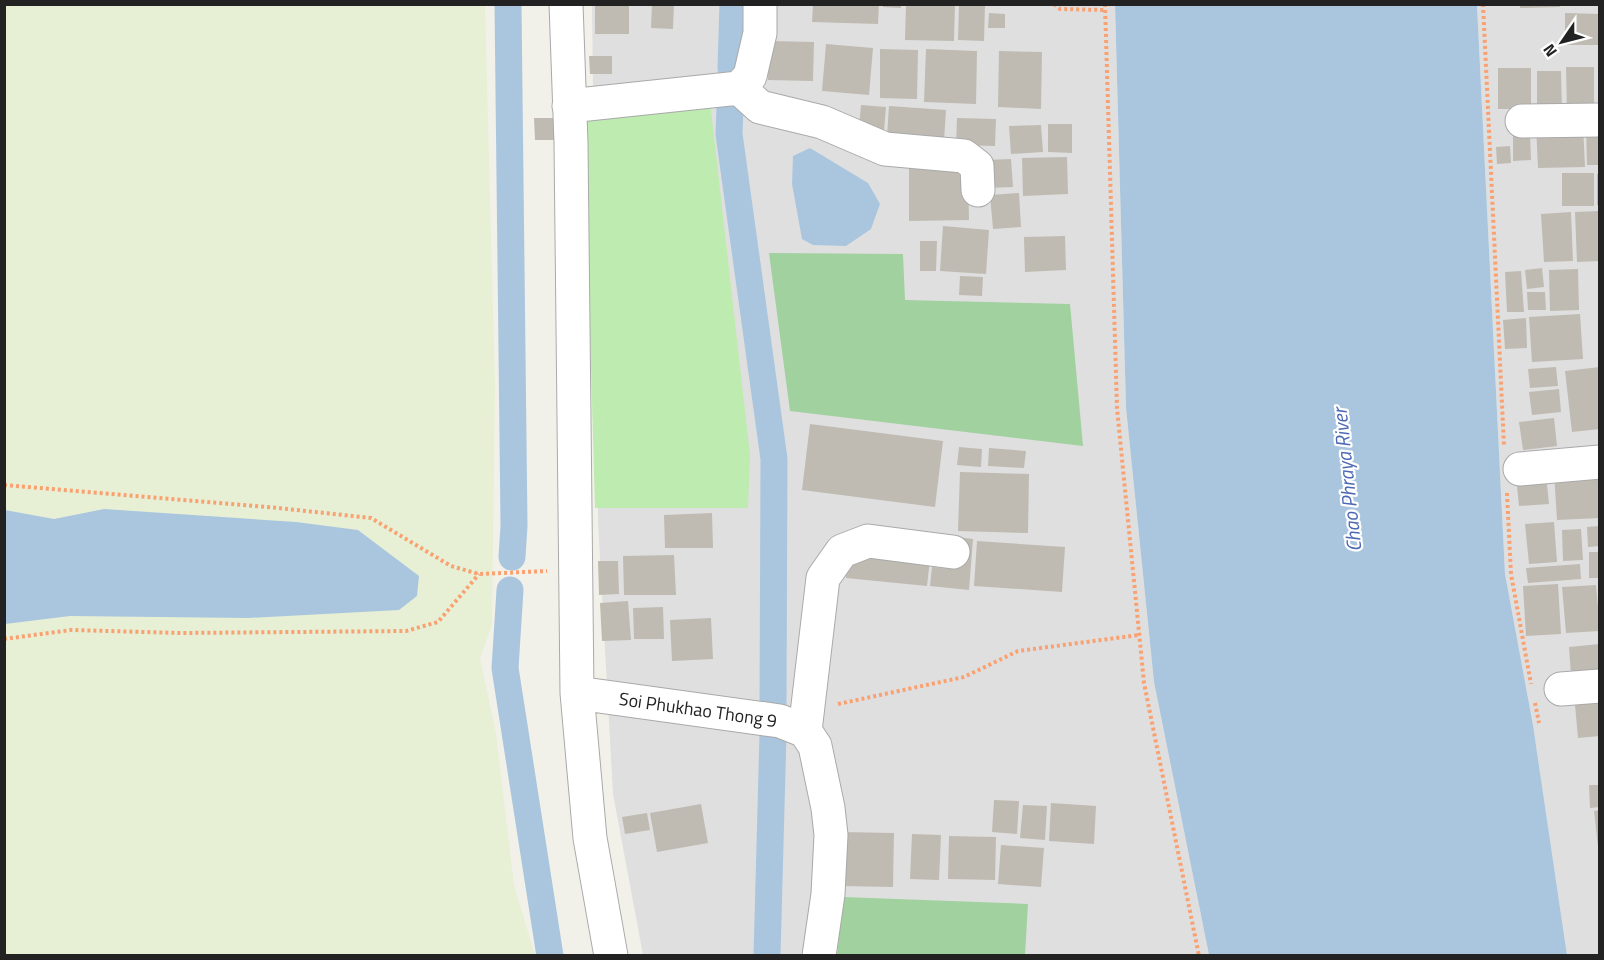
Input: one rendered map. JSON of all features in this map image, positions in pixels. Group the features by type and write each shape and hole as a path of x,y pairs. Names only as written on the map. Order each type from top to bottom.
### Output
{"street":[{"path":"566,4 571,142 577,693 590,838 611,956"},
{"path":"569,106 739,88 750,76 760,33 760,4"},
{"path":"739,88 760,107 822,122 885,149 964,156 977,166 978,190"},
{"path":"1522,122 1599,120"},
{"path":"1510,466 1599,462"},
{"path":"819,956 828,894 831,835 821,769 814,746 805,731 823,578 842,551 868,541 953,552"},
{"path":"1561,689 1599,686"},
{"name":"Soi Phukhao Thong 9","path":"577,693 780,721 805,731"}],"path":[{"path":"1054,4 1060,9 1105,7 1117,408 1144,683 1199,956"},
{"path":"1483,4 1510,466 1511,574 1539,723"},
{"path":"4,485 371,518 451,566 479,574 575,570"},
{"path":"4,639 71,630 181,633 406,631 438,622 479,574"},
{"path":"805,731 840,703 964,677 1018,651 1140,634"}],"shaded area":[{"path":"592,5 1115,5 1126,408 1154,682 1209,955 643,955 613,794 598,522"},
{"path":"1477,5 1599,5 1599,955 1567,955 1533,725 1505,575"}],"green space":[{"path":"5,5 485,5 495,386 492,625 480,658 496,733 514,885 535,955 5,956"},
{"path":"710,101 750,455 748,508 595,508 584,117"},
{"path":"769,253 903,254 905,300 1070,304 1083,446 790,411"},
{"path":"843,897 1028,904 1025,955 837,956"}],"water":[{"name":"Chao Phraya River","path":"1115,5 1477,5 1505,574 1533,725 1567,955 1209,955 1154,682 1126,408"},
{"path":"810,148 868,183 880,204 871,229 846,246 813,245 802,239 792,184 793,156"},
{"path":"104,509 296,522 358,530 419,576 417,596 399,610 248,618 70,616 5,624 5,510 54,519"}],"building":[{"path":"595,4 629,4 629,34 595,34"},
{"path":"652,4 674,4 673,29 651,28"},
{"path":"813,4 879,4 878,24 812,22"},
{"path":"883,4 901,4 901,8 883,7"},
{"path":"906,4 955,4 954,41 905,40"},
{"path":"959,4 985,4 984,41 958,40"},
{"path":"1520,4 1560,4 1560,7 1520,8"},
{"path":"989,13 1005,14 1005,28 988,28"},
{"path":"1565,13 1600,14 1600,45 1565,45"},
{"path":"769,41 814,42 813,81 768,80"},
{"path":"826,44 873,48 869,95 822,91"},
{"path":"880,49 918,50 917,99 880,98"},
{"path":"926,49 977,51 976,104 924,102"},
{"path":"999,51 1042,52 1041,109 998,107"},
{"path":"589,56 612,56 612,74 590,74"},
{"path":"1566,67 1594,67 1594,112 1567,112"},
{"path":"1498,68 1531,68 1531,109 1498,109"},
{"path":"1537,71 1561,71 1562,111 1537,111"},
{"path":"861,105 886,107 884,131 859,128"},
{"path":"889,106 946,110 944,141 887,137"},
{"path":"534,118 556,118 557,140 535,140"},
{"path":"957,118 996,119 995,146 956,145"},
{"path":"1048,124 1072,124 1072,153 1048,152"},
{"path":"1041,125 1043,152 1011,154 1009,126"},
{"path":"1583,125 1585,167 1538,168 1536,126"},
{"path":"1586,125 1600,125 1600,165 1587,165"},
{"path":"1530,133 1531,160 1513,161 1513,134"},
{"path":"1510,146 1511,163 1497,164 1496,147"},
{"path":"1067,157 1068,194 1023,196 1022,158"},
{"path":"1011,159 1013,187 988,188 986,160"},
{"path":"968,167 969,220 909,221 909,168"},
{"path":"1562,173 1594,173 1594,206 1562,206"},
{"path":"1597,174 1600,174 1600,205 1597,205"},
{"path":"1019,193 1021,227 993,229 990,195"},
{"path":"1600,211 1600,261 1577,262 1575,212"},
{"path":"1571,212 1573,261 1544,262 1541,214"},
{"path":"943,226 989,230 986,274 940,271"},
{"path":"1065,236 1066,270 1025,272 1024,237"},
{"path":"920,241 937,241 936,271 920,271"},
{"path":"1542,268 1544,287 1527,289 1525,270"},
{"path":"1578,269 1579,310 1550,311 1549,270"},
{"path":"1521,271 1524,312 1507,312 1505,272"},
{"path":"960,276 983,277 982,296 959,295"},
{"path":"1527,292 1545,292 1546,310 1528,310"},
{"path":"1580,314 1583,359 1532,362 1529,317"},
{"path":"1526,318 1527,348 1505,349 1503,320"},
{"path":"1556,367 1558,386 1530,388 1528,369"},
{"path":"1600,367 1600,429 1572,432 1565,371"},
{"path":"1559,389 1561,412 1532,415 1529,392"},
{"path":"1554,418 1557,446 1523,450 1519,422"},
{"path":"810,424 943,441 935,507 802,490"},
{"path":"959,447 982,449 981,467 957,465"},
{"path":"989,448 1026,451 1024,468 988,466"},
{"path":"1600,470 1600,518 1557,520 1554,472"},
{"path":"960,472 1029,474 1028,533 958,531"},
{"path":"1546,474 1549,504 1519,506 1516,476"},
{"path":"712,513 713,548 665,548 664,515"},
{"path":"1554,522 1557,562 1529,564 1525,524"},
{"path":"1600,526 1600,546 1588,547 1587,527"},
{"path":"1581,529 1583,560 1563,561 1562,530"},
{"path":"956,537 973,539 969,590 930,586 932,567 953,569"},
{"path":"977,541 1065,547 1062,592 974,586"},
{"path":"848,551 930,559 927,586 846,578"},
{"path":"1589,552 1600,552 1600,578 1589,578"},
{"path":"674,555 676,595 624,595 623,556"},
{"path":"598,561 618,561 619,594 599,595"},
{"path":"1580,564 1581,579 1528,583 1526,568"},
{"path":"1558,584 1561,634 1526,636 1523,586"},
{"path":"1596,585 1600,631 1566,633 1562,587"},
{"path":"628,601 631,640 602,641 600,603"},
{"path":"663,607 664,639 634,639 633,608"},
{"path":"711,618 713,659 672,661 670,620"},
{"path":"1600,644 1600,673 1571,675 1569,647"},
{"path":"1600,691 1600,736 1578,738 1574,694"},
{"path":"1589,785 1600,785 1600,807 1590,808"},
{"path":"994,800 1019,801 1017,834 992,832"},
{"path":"1051,803 1096,806 1094,844 1049,841"},
{"path":"701,804 708,843 657,852 650,813"},
{"path":"1023,805 1047,806 1045,840 1020,838"},
{"path":"1600,810 1600,847 1598,847 1594,811"},
{"path":"647,813 650,830 625,834 622,817"},
{"path":"841,832 894,833 893,887 840,886"},
{"path":"912,834 941,835 939,880 910,879"},
{"path":"949,836 996,837 995,880 948,879"},
{"path":"1001,845 1044,848 1041,887 998,884"}],"waterway":[{"path":"508,4 514,526 512,557"},
{"path":"731,68 733,4"},
{"path":"730,107 729,134 774,459 773,704"},
{"path":"510,590 505,668 550,956"},
{"path":"767,956 773,733"}]}
